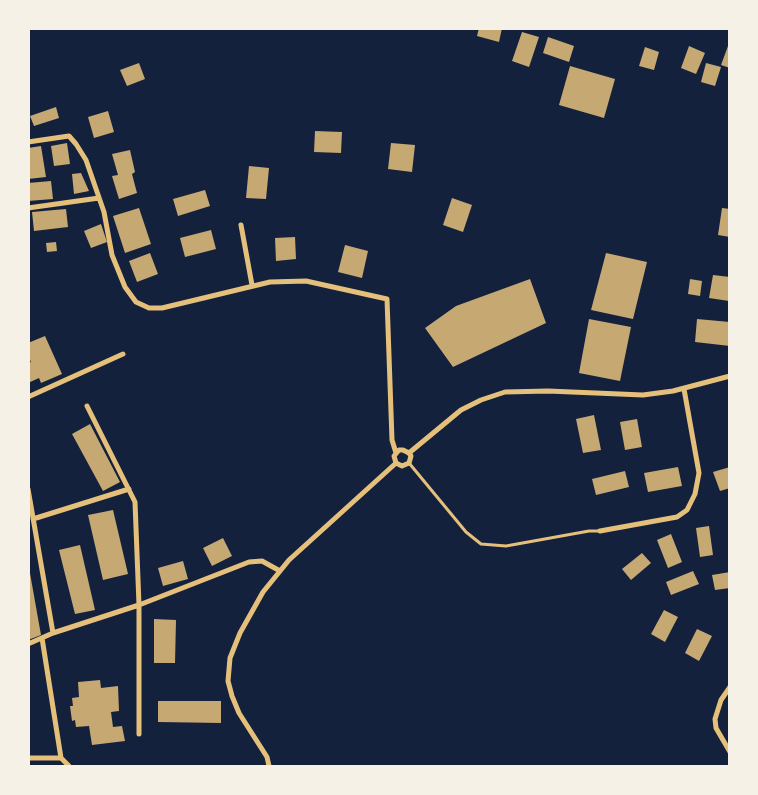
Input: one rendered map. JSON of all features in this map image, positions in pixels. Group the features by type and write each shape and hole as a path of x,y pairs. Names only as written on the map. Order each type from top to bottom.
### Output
{"street":[{"path":"28,142 69,136 86,160 104,212 112,255 125,287 136,302 149,308 162,308 270,282 306,281 387,299 392,440 396,453 394,456 396,463 402,466 409,463 411,456 409,453 403,450 396,453"},
{"path":"28,208 99,198"},
{"path":"241,225 252,285"},
{"path":"28,397 123,354"},
{"path":"409,453 460,410 505,392 548,391 643,395 684,389 729,376"},
{"path":"600,531 677,517 687,510 696,494 699,472 684,389"},
{"path":"87,406 135,502 139,606 139,734"},
{"path":"269,766 267,757 239,713 228,678 230,658 240,633 263,592 289,560 396,463"},
{"path":"28,489 53,633"},
{"path":"33,519 129,489"},
{"path":"28,546 38,542"},
{"path":"28,644 53,633 139,606 249,562 262,561 280,571"},
{"path":"42,638 62,758 69,766"},
{"path":"729,687 721,700 715,719 716,728 729,752"},
{"path":"28,758 62,758"}],"lane":[{"path":"409,463 466,532 481,544 506,546 600,531"}],"building":[{"path":"479,28 502,28 499,42 477,36"},
{"path":"522,32 539,37 529,67 512,61"},
{"path":"548,37 574,46 569,62 543,53"},
{"path":"689,46 705,53 696,74 681,68"},
{"path":"728,46 730,46 730,68 721,65"},
{"path":"645,47 659,52 654,70 639,66"},
{"path":"139,63 145,79 127,86 120,70"},
{"path":"706,63 721,67 715,86 701,82"},
{"path":"570,66 615,79 604,118 559,105"},
{"path":"56,107 59,118 34,126 30,116"},
{"path":"108,111 114,132 94,138 88,117"},
{"path":"315,131 342,132 341,153 314,152"},
{"path":"67,143 70,164 54,166 51,146"},
{"path":"391,143 415,145 412,172 388,169"},
{"path":"41,146 46,177 28,179 28,148"},
{"path":"130,150 135,172 132,174 137,193 119,199 112,176 118,175 112,154"},
{"path":"249,166 269,168 266,199 246,198"},
{"path":"81,173 89,191 74,194 72,174"},
{"path":"51,181 53,199 28,201 28,183"},
{"path":"205,190 210,206 178,216 173,199"},
{"path":"452,198 472,205 463,232 443,225"},
{"path":"139,208 151,244 125,253 113,216"},
{"path":"722,208 730,209 730,237 718,235"},
{"path":"66,209 68,227 34,231 32,212"},
{"path":"101,224 107,242 91,248 84,231"},
{"path":"211,230 216,249 185,257 180,238"},
{"path":"295,237 296,259 276,261 275,238"},
{"path":"56,242 57,251 47,252 46,243"},
{"path":"345,245 368,251 362,278 338,272"},
{"path":"150,253 158,274 137,282 129,261"},
{"path":"606,253 647,262 633,319 591,310"},
{"path":"713,275 730,277 729,301 709,298"},
{"path":"530,279 546,323 453,367 425,328 456,306"},
{"path":"690,279 702,281 700,296 688,294"},
{"path":"589,319 631,327 620,381 579,373"},
{"path":"697,319 730,322 730,346 695,342"},
{"path":"45,336 62,374 41,383 39,378 28,383 28,363 31,362 28,356 28,343"},
{"path":"594,415 601,450 583,453 576,419"},
{"path":"637,419 642,447 625,450 620,422"},
{"path":"90,424 120,482 103,491 72,434"},
{"path":"678,467 682,486 648,492 644,473"},
{"path":"730,467 730,488 720,491 713,472"},
{"path":"625,471 629,487 596,495 592,479"},
{"path":"113,510 128,574 103,580 88,515"},
{"path":"709,526 713,555 700,557 696,528"},
{"path":"671,534 682,562 668,568 657,540"},
{"path":"223,538 232,556 212,566 203,548"},
{"path":"80,545 95,610 75,614 59,550"},
{"path":"642,553 651,563 631,580 622,569"},
{"path":"183,561 188,579 163,586 158,568"},
{"path":"28,562 41,635 28,640"},
{"path":"693,571 699,584 671,595 666,582"},
{"path":"730,572 730,588 715,590 712,575"},
{"path":"664,610 678,617 665,642 651,634"},
{"path":"154,619 176,620 175,663 154,663"},
{"path":"697,629 712,636 699,661 685,653"},
{"path":"100,680 101,688 118,686 119,711 111,712 113,727 122,726 125,741 92,745 89,726 76,727 75,720 72,721 70,706 73,706 72,698 79,697 78,682"},
{"path":"158,701 221,701 221,723 158,722"}]}
